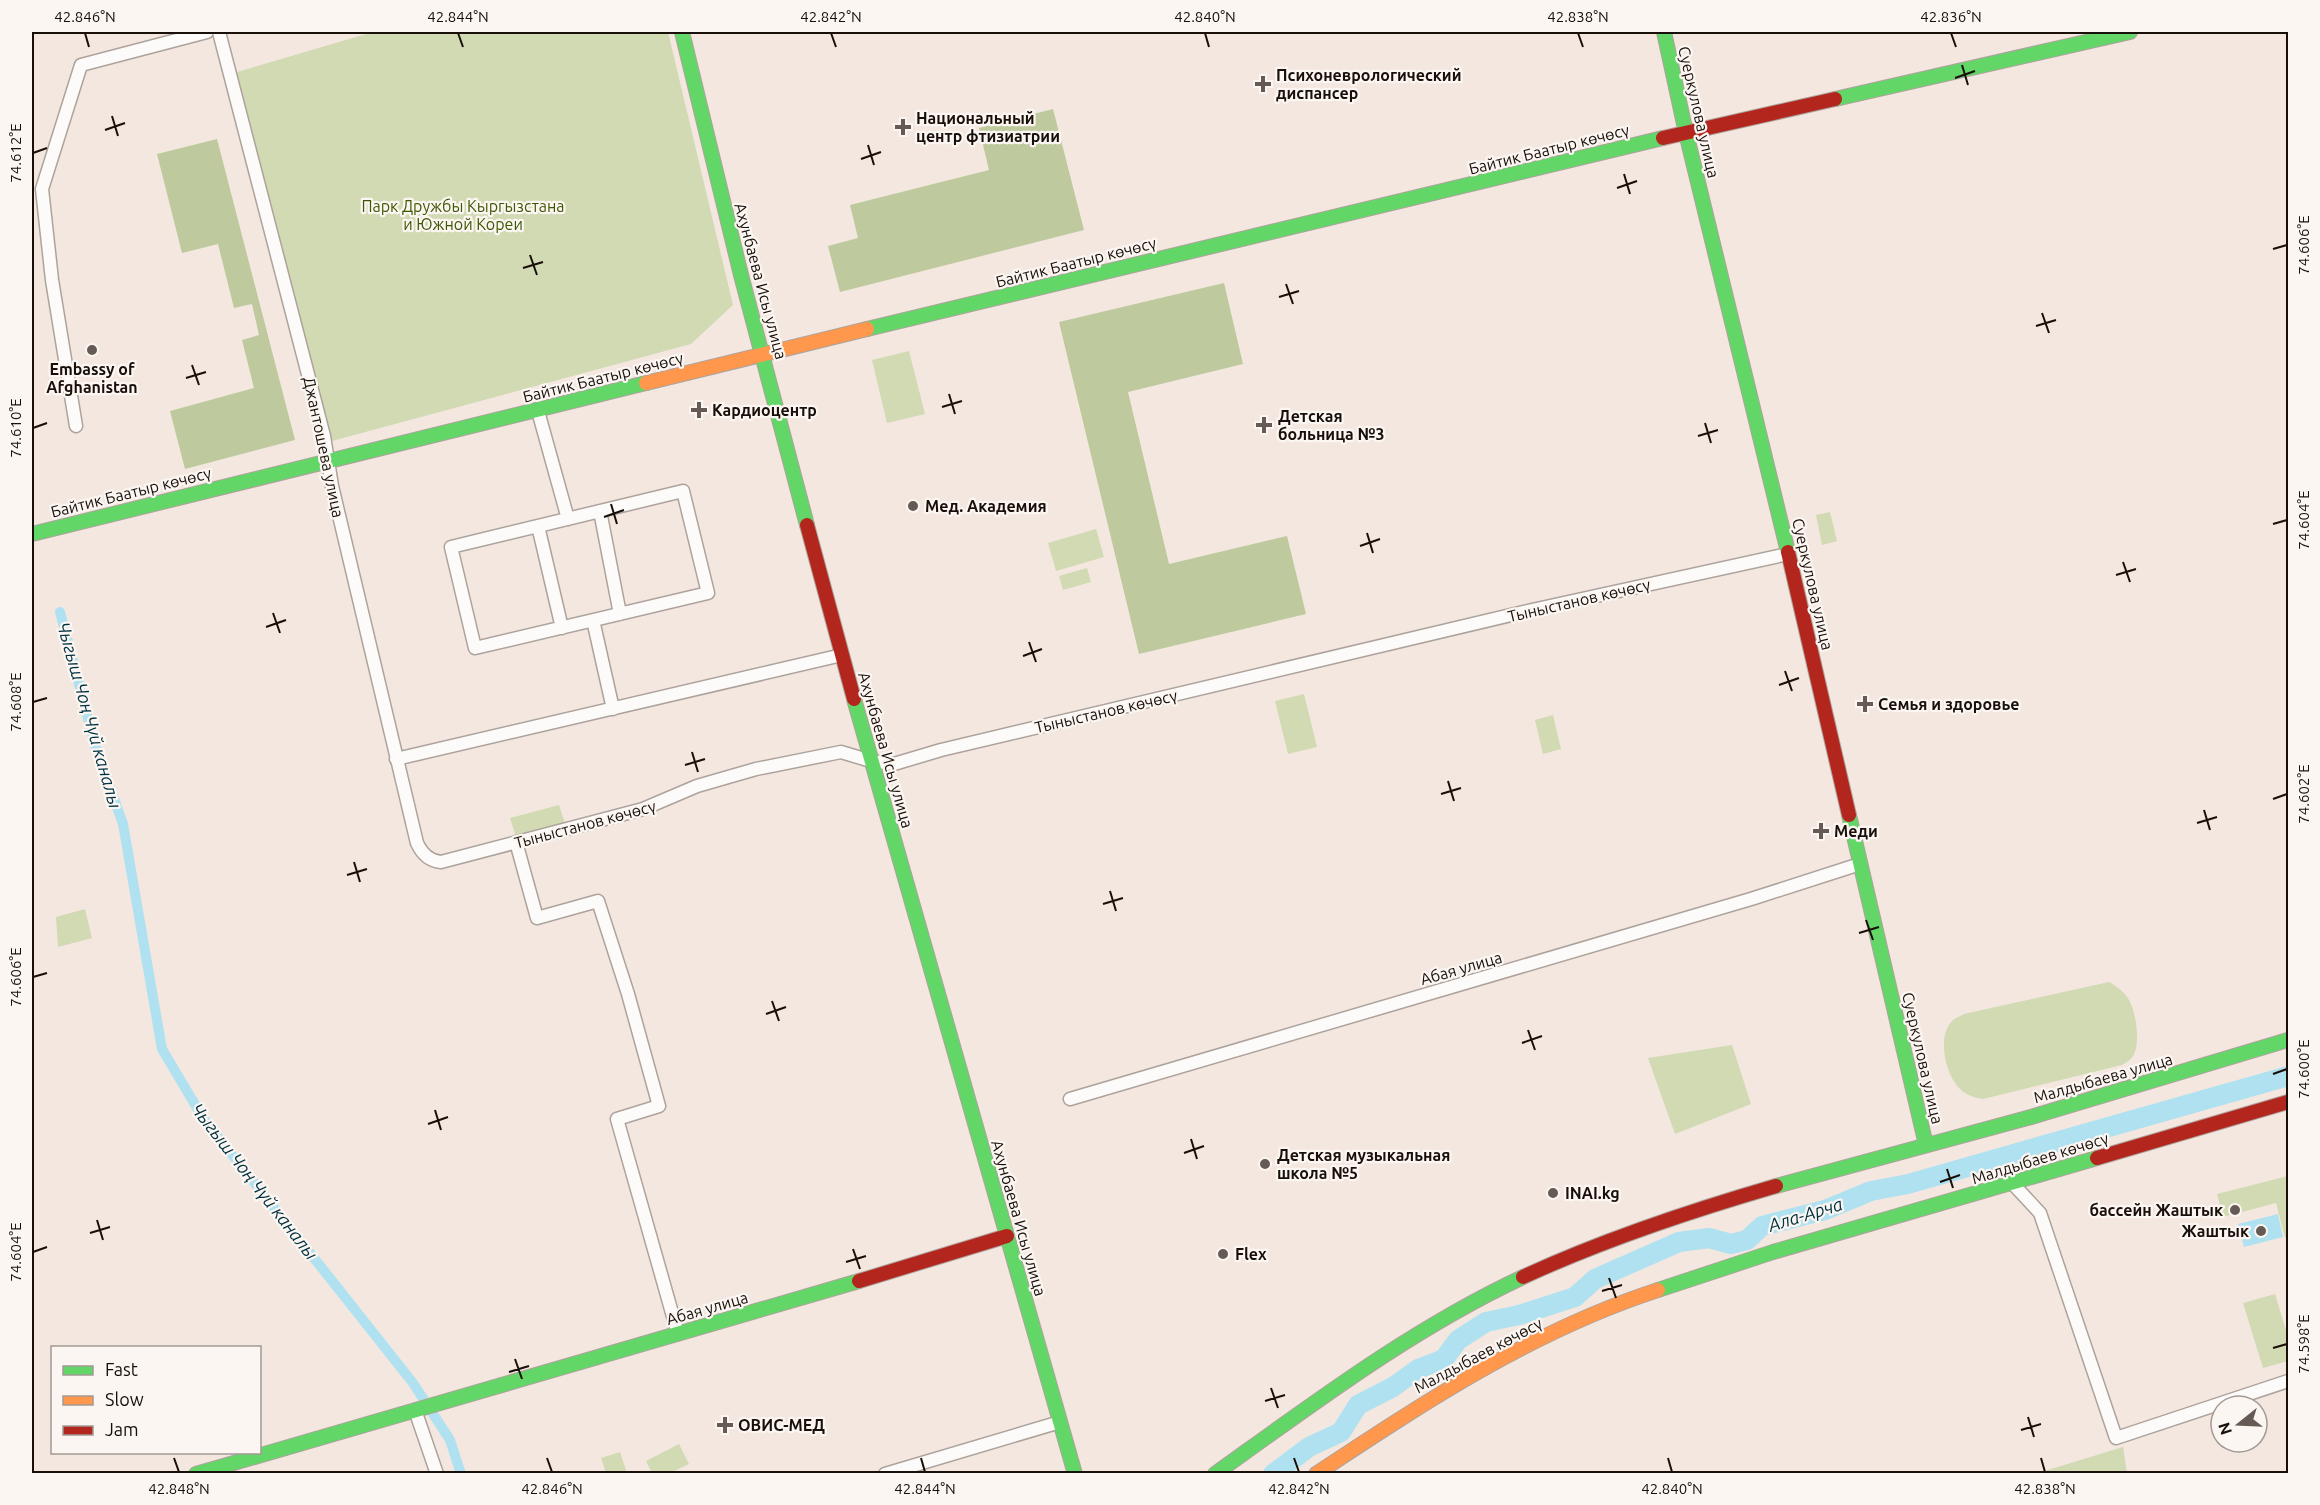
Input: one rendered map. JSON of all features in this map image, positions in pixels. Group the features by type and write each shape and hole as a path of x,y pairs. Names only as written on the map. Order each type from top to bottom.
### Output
{"street":[{"path":"76,426 52,280 42,189 81,65 207,32"},
{"name":"Джантошева улица","path":"219,32 321,425 332,486 417,843 420,851 430,860"},
{"name":"Ахунбаева Исы улица","path":"682,32 741,275 842,655 1075,1473"},
{"name":"Суеркулова улица","path":"1664,32 1926,1145"},
{"name":"Байтик Баатыр көчөсү","path":"32,534 763,354 1686,133 2130,32"},
{"path":"538,411 568,519"},
{"path":"683,491 708,593 475,648 451,546 600,511 683,491"},
{"path":"600,511 620,614"},
{"path":"538,526 562,628"},
{"name":"Тыныстанов көчөсү","path":"430,860 441,862 643,809 703,783 756,769 841,752 871,761 894,764 941,750 1451,629 1788,554"},
{"path":"593,620 613,709"},
{"path":"396,759 842,655"},
{"path":"516,842 537,918 598,901 628,994 659,1106 617,1119 678,1334"},
{"name":"Абая улица","path":"1070,1099 1751,899 1860,864"},
{"name":"Малдыбаева улица","path":"1926,1145 2289,1040"},
{"name":"Малдыбаев көчөсү","path":"1316,1473 1423,1402 1506,1355 1639,1296 1773,1252 2289,1102"},
{"path":"1215,1473 1405,1343 1475,1301 1523,1277 1680,1217 1926,1145"},
{"path":"2013,1184 2040,1213 2116,1438 2289,1381"},
{"name":"Абая улица","path":"196,1473 232,1468 425,1407 1007,1236"},
{"path":"425,1407 437,1473"},
{"path":"885,1473 1060,1422"}],"green space":[{"name":"Парк Дружбы Кыргызстана и Южной Кореи","path":"373,32 668,32 733,305 691,344 332,441 234,73"},
{"path":"1053,109 1084,230 840,292 828,246 858,238 850,205 989,170 979,128"},
{"path":"217,139 295,440 185,469 170,411 254,388 242,340 259,335 252,304 234,308 218,244 182,253 157,154"},
{"path":"1224,283 1243,364 1128,392 1169,564 1287,536 1306,614 1139,654 1059,322"},
{"path":"909,351 925,414 887,423 872,360"},
{"path":"1830,512 1837,541 1822,545 1816,515"},
{"path":"1096,529 1104,557 1056,571 1048,543"},
{"path":"1087,568 1091,582 1063,590 1059,576"},
{"path":"1304,694 1317,747 1288,754 1275,701"},
{"path":"1553,715 1561,749 1543,754 1535,720"},
{"path":"559,805 565,824 516,837 510,818"},
{"path":"85,909 92,938 58,947 56,917"},
{"path":"2109,982 2127,997 2135,1017 2137,1043 2132,1057 2122,1065 1983,1099 1966,1094 1953,1081 1946,1064 1944,1045 1947,1028 1955,1019 1964,1014"},
{"path":"1732,1045 1751,1104 1675,1134 1648,1058"},
{"name":"бассейн Жаштык","path":"2288,1176 2288,1237 2285,1238 2276,1203 2223,1217 2217,1194"},
{"path":"2275,1294 2288,1337 2288,1361 2263,1368 2243,1303"},
{"path":"679,1444 689,1464 670,1473 652,1473 646,1461"},
{"path":"2123,1447 2127,1473 2038,1473"},
{"path":"620,1452 627,1473 606,1473 601,1458"}],"water":[{"name":"Жаштык","path":"2278,1214 2283,1237 2244,1247 2238,1224"}],"waterway":[{"name":"Чыгыш Чоң Чүй каналы","path":"60,612 95,745 123,824 162,1049 203,1118 413,1383 450,1440 461,1474"},
{"name":"Ала-Арча","path":"1273,1474 1309,1447 1341,1432 1358,1405 1393,1387 1418,1369 1444,1359 1458,1340 1486,1322 1519,1315 1575,1297 1595,1279 1679,1242 1709,1238 1731,1244 1747,1240 1762,1226 1825,1210 1871,1191 1908,1184 2288,1076"}],"traffic: fast":[{"path":"682,32 741,275 807,525"},
{"path":"1664,32 1686,133 1788,552"},
{"path":"1835,99 2130,32"},
{"path":"867,329 1663,138"},
{"path":"32,534 646,383"},
{"path":"854,699 1075,1474"},
{"path":"1849,815 1926,1145"},
{"path":"1776,1186 2031,1117 2288,1040"},
{"path":"1658,1290 1773,1252 2097,1158"},
{"path":"1215,1474 1403,1343 1482,1297 1523,1277"},
{"path":"196,1474 859,1281"}],"traffic: slow":[{"path":"646,383 867,329"},
{"path":"1316,1474 1439,1395 1523,1347 1567,1326 1658,1290"}],"traffic: jam":[{"path":"1663,138 1835,99"},
{"path":"807,525 854,699"},
{"path":"1788,552 1849,815"},
{"path":"2097,1158 2288,1102"},
{"path":"1523,1277 1585,1250 1648,1227 1776,1186"},
{"path":"859,1281 1007,1236"}],"place":[{"name":"Психоневрологический диспансер","path":"1263,84"},
{"name":"Национальный центр фтизиатрии","path":"903,127"},
{"name":"Embassy of Afghanistan","path":"92,350"},
{"name":"Кардиоцентр","path":"699,410"},
{"name":"Детская больница №3","path":"1264,425"},
{"name":"Мед. Академия","path":"913,506"},
{"name":"Семья и здоровье","path":"1865,704"},
{"name":"Меди","path":"1821,831"},
{"name":"Детская музыкальная школа №5","path":"1265,1164"},
{"name":"INAI.kg","path":"1553,1193"},
{"name":"бассейн Жаштык","path":"2235,1210"},
{"name":"Жаштык","path":"2261,1231"},
{"name":"Flex","path":"1223,1254"},
{"name":"ОВИС-МЕД","path":"725,1425"}]}
